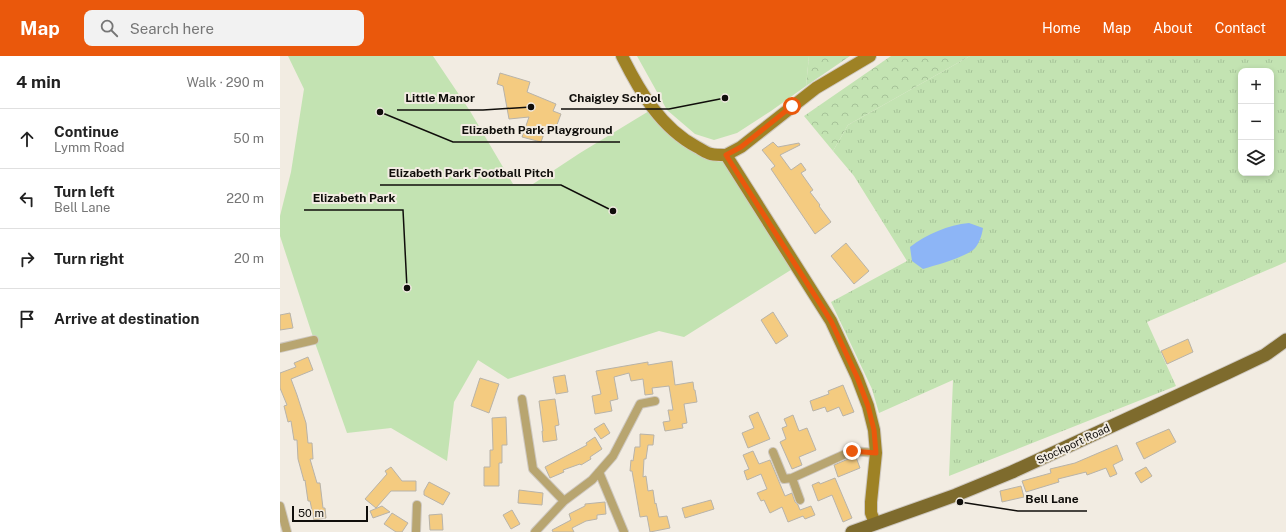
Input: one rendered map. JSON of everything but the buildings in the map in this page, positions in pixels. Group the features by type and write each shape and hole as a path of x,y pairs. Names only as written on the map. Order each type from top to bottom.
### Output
{"main road":[{"name":"Stockport Road","path":"856,531 956,495 1012,472 1227,373 1264,355 1286,340"}],"street":[{"path":"622,56 654,110 672,130 689,143 710,154 726,155 741,147 816,88 870,56"},
{"path":"726,155 831,321 857,377 868,406 874,430 876,453 871,513 875,523"},
{"path":"280,348 314,340"},
{"path":"522,399 533,469 564,501"},
{"path":"535,532 564,501 592,480 614,456 640,404 655,401"},
{"path":"773,452 784,479 792,478 852,451 876,453"},
{"path":"599,472 624,532"},
{"path":"792,478 800,500"},
{"path":"416,532 417,505"},
{"path":"280,506 287,532"}],"green space":[{"path":"288,56 433,56 470,111 513,184 533,184 580,153 649,111 700,154 719,162 732,158 794,268 684,337 659,331 508,379 478,360 454,402 447,461 391,428 347,433 314,340 280,236 280,216 291,172 304,89"},
{"path":"637,56 809,56 806,86 737,133 714,140 695,134 667,110"},
{"path":"809,56 850,56 806,86"},
{"path":"891,56 970,56 848,125 833,151 804,116"},
{"path":"970,56 1286,56 1286,262 1147,322 1176,386 949,476 953,380 879,413 872,389 831,302 907,261 854,176 833,151 848,125"}],"water":[{"path":"969,223 983,228 980,240 973,250 956,259 923,269 912,261 910,247 917,242 946,228"}],"place":[{"name":"Chaigley School","path":"725,98"},
{"name":"Little Manor","path":"531,107"},
{"name":"Elizabeth Park Playground","path":"380,112"},
{"name":"Elizabeth Park Football Pitch","path":"613,211"},
{"name":"Elizabeth Park","path":"407,288"},
{"name":"Bell Lane","path":"960,502"}],"route":[{"path":"792,106 741,147 726,155 831,321 857,377 868,406 874,430 876,453 852,451"}]}
